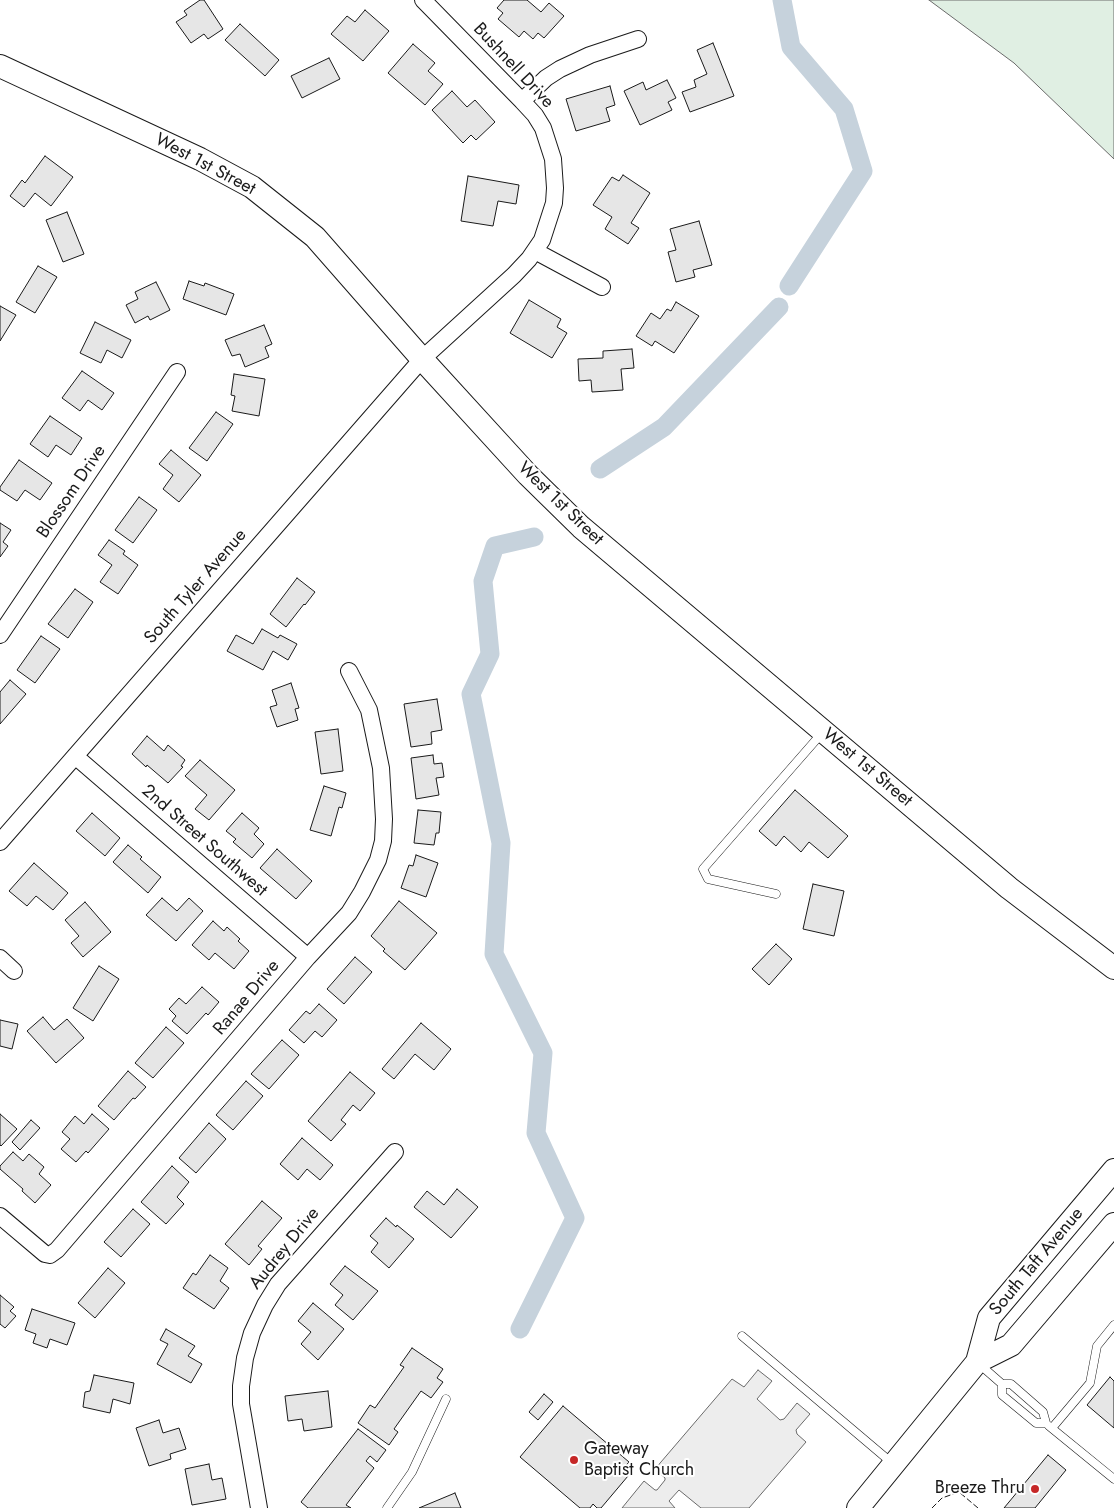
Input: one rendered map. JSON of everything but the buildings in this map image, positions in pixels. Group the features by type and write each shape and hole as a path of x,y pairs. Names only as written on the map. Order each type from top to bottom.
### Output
{"main road":[{"name":"West 1st Street","path":"0,66 200,159 252,187 315,237 422,359 528,475 581,527 1009,888 1114,968"},
{"name":"South Taft Avenue","path":"858,1508 976,1362 989,1318 1114,1170"},
{"name":"South Taft Avenue","path":"976,1362 1011,1345 1114,1224"}],"street":[{"name":"Bushnell Drive","path":"422,359 514,275 535,251 542,240 554,203 555,174 551,150 543,128 535,115 423,0"},
{"path":"522,101 546,78 560,69 590,55 638,39"},
{"path":"535,251 602,288"},
{"name":"South Tyler Avenue","path":"0,842 422,359"},
{"name":"Blossom Drive","path":"0,635 177,372"},
{"name":"Ranae Drive","path":"0,1216 45,1254 50,1255 57,1250 308,957 349,912 362,892 378,860 383,841 384,819 381,768 369,710 349,671"},
{"name":"2nd Street Southwest","path":"75,756 308,957"},
{"path":"0,958 14,971"},
{"name":"Audrey Drive","path":"259,1508 241,1404 241,1386 245,1358 252,1333 265,1305 278,1284 395,1152"}],"lane":[{"path":"776,894 708,879 702,868 824,731"},
{"path":"1049,1425 1090,1383 1097,1346 1114,1325"},
{"path":"742,1336 894,1465"},
{"path":"976,1362 1002,1384 1011,1384 1043,1412 1049,1425 1112,1474"},
{"path":"1002,1384 1002,1395 1036,1424 1049,1425"},
{"path":"387,1508 412,1472 446,1399"}],"green space":[{"path":"929,0 1114,0 1114,159 1014,63"}],"shaded area":[{"path":"758,1370 772,1381 757,1399 780,1420 784,1419 797,1403 810,1414 796,1430 797,1434 806,1442 749,1508 701,1508 679,1490 669,1501 675,1508 622,1508 644,1481 657,1490 665,1478 655,1469 732,1379 744,1387"}],"waterway":[{"path":"782,0 791,47 844,109 863,171 789,286"},
{"path":"600,469 664,427 779,307"},
{"path":"520,1329 575,1218 536,1133 543,1053 494,954 501,843 471,694 490,654 483,581 495,546 534,537"}],"fence":[{"path":"932,1508 942,1498 959,1492 978,1508"}],"place":[{"name":"Gateway Baptist Church","path":"574,1460"},
{"name":"Breeze Thru","path":"1035,1489"}]}
